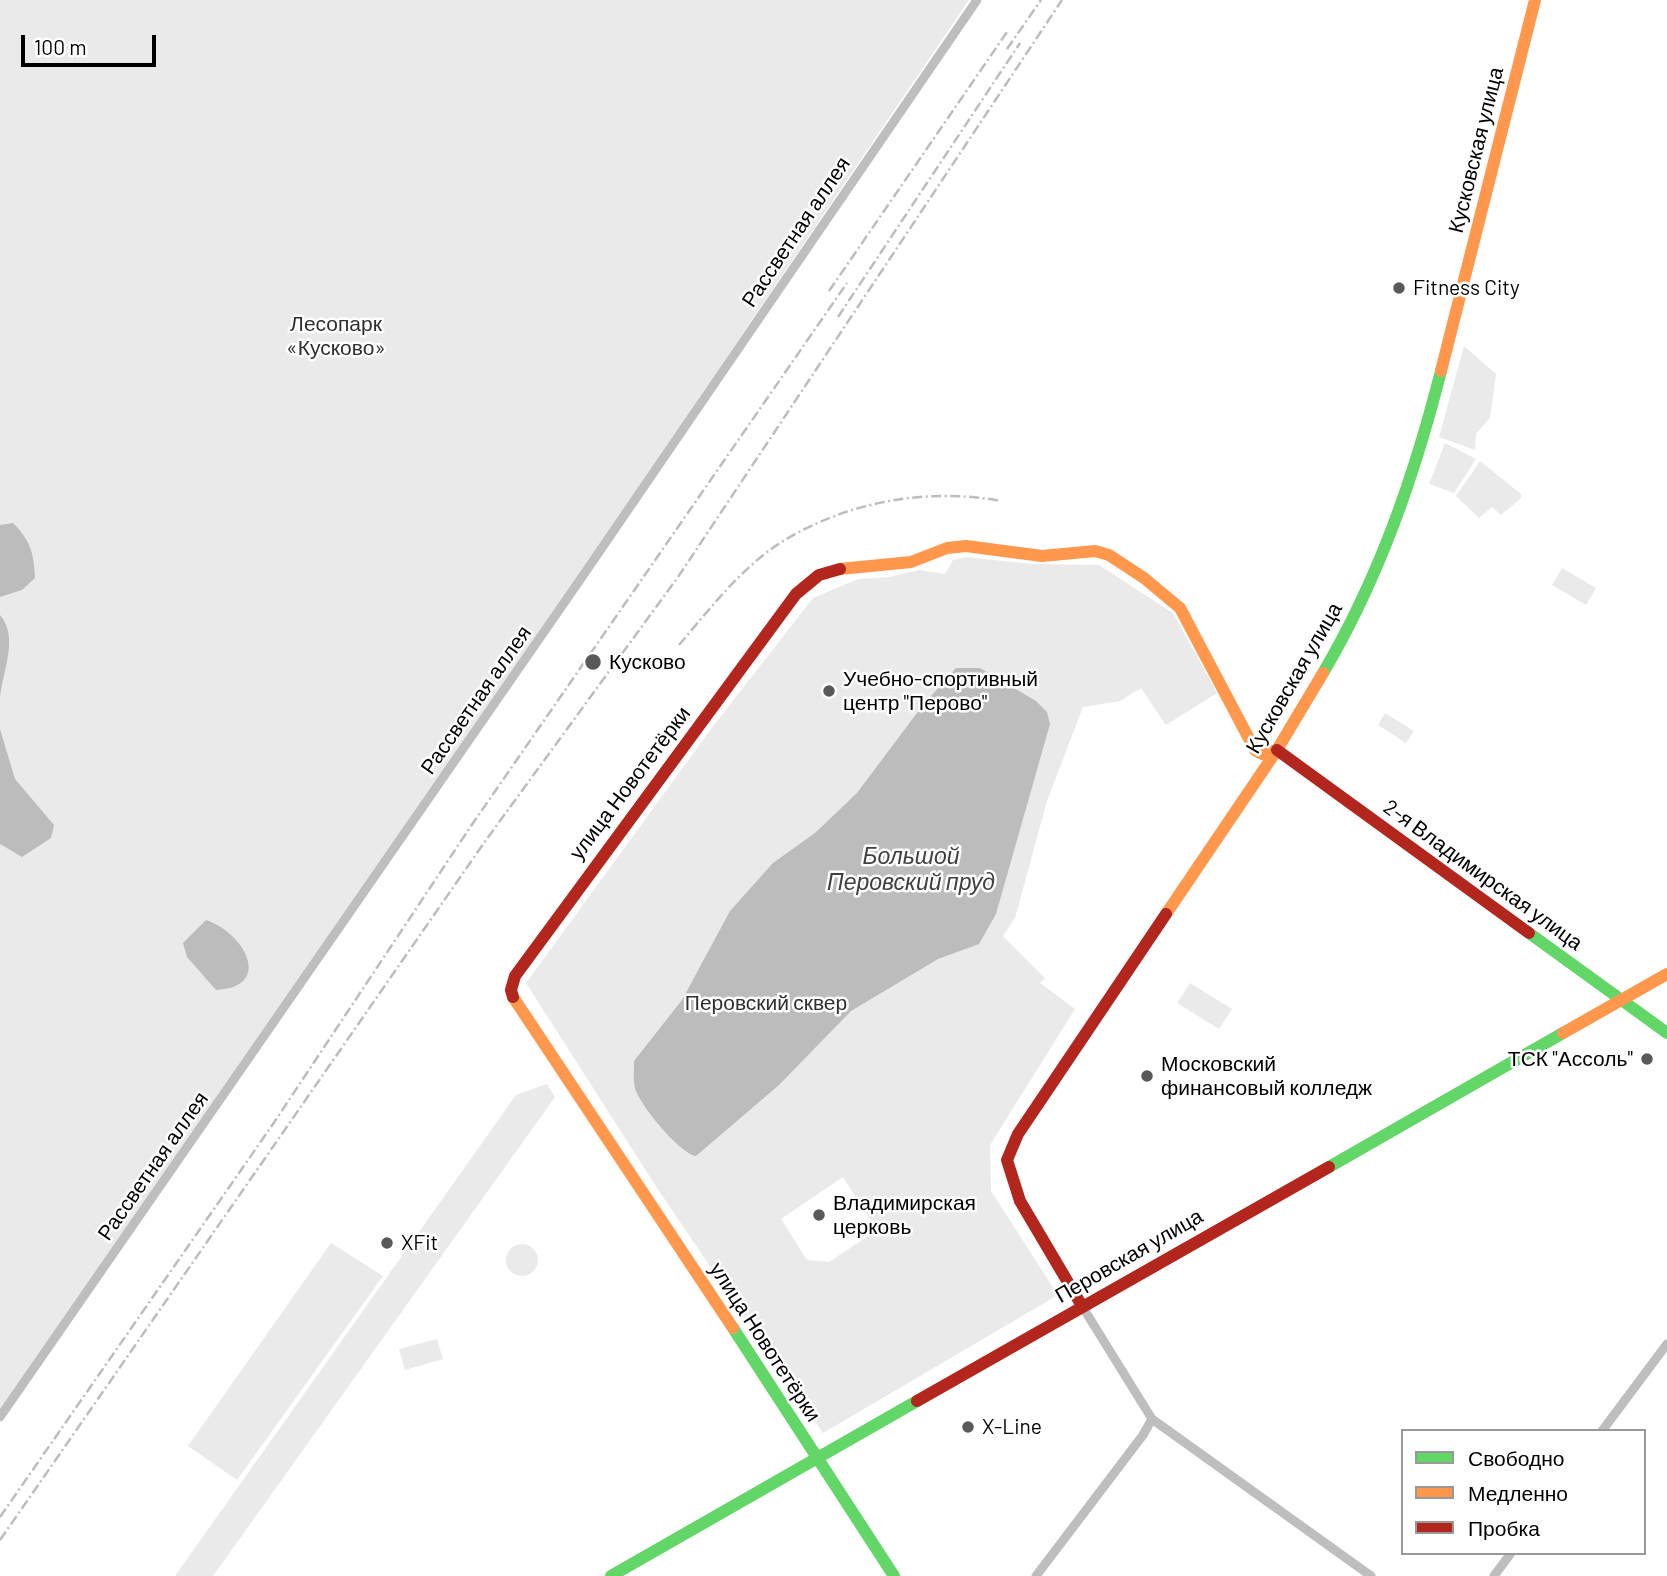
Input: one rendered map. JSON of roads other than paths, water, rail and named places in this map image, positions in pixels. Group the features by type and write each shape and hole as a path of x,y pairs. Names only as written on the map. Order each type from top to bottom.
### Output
{"street":[{"name":"Рассветная аллея","path":"0,1417 574,589 976,0"},
{"name":"Кусковская улица","path":"1082,1306 1020,1201 1007,1160 1018,1134 1277,750 1338,647 1374,575 1398,518 1430,414 1535,0"},
{"name":"улица Новотетёрки","path":"894,1576 818,1457 515,1002 511,990 519,968 796,594 819,575 832,570 911,562 956,546 1042,556 1095,551 1109,555 1162,591 1180,608 1226,698 1258,753 1277,750"},
{"name":"2-я Владимирская улица","path":"1277,750 1667,1033"},
{"name":"Перовская улица","path":"611,1576 1667,974"},
{"path":"1082,1306 1152,1419 1371,1576"},
{"path":"1603,1429 1667,1344"},
{"path":"1036,1576 1143,1435 1152,1419"},
{"path":"1494,1576 1510,1555"}],"water":[{"path":"13,523 30,548 35,578 22,590 0,597 0,525"},
{"path":"0,615 6,624 9,643 0,697"},
{"name":"Большой Перовский пруд","path":"956,668 980,668 1036,701 1047,712 1050,724 996,914 979,944 938,959 851,1011 779,1085 696,1156 689,1153 661,1127 638,1095 634,1085 634,1061 682,1000 730,911 773,863 815,833 857,793 923,705"},
{"path":"0,729 15,779 54,825 51,838 22,857 0,844"},
{"path":"206,920 232,936 242,947 249,970 244,980 234,987 216,990 187,957 183,943"}],"railway":[{"path":"1007,49 1041,0"},
{"path":"0,1540 486,840 678,577 1062,0"},
{"path":"829,291 1007,32"},
{"path":"838,317 1020,43"},
{"path":"0,1517 273,1124 471,826 847,283"},
{"path":"679,645 726,591 765,553 805,529 832,517 887,501 944,496 1001,501"}],"place":[{"name":"Fitness City","path":"1399,288"},
{"name":"Кусково","path":"593,662"},
{"name":"Учебно-спортивный центр \"Перово\"","path":"829,691"},
{"name":"ТСК \"Ассоль\"","path":"1647,1059"},
{"name":"Московский финансовый колледж","path":"1147,1076"},
{"name":"Владимирская церковь","path":"819,1215"},
{"name":"XFit","path":"387,1243"},
{"name":"X-Line","path":"968,1427"}],"park label":[{"name":"Лесопарк «Кусково»","path":"336,336"},
{"name":"Перовский сквер","path":"766,1003"}]}
